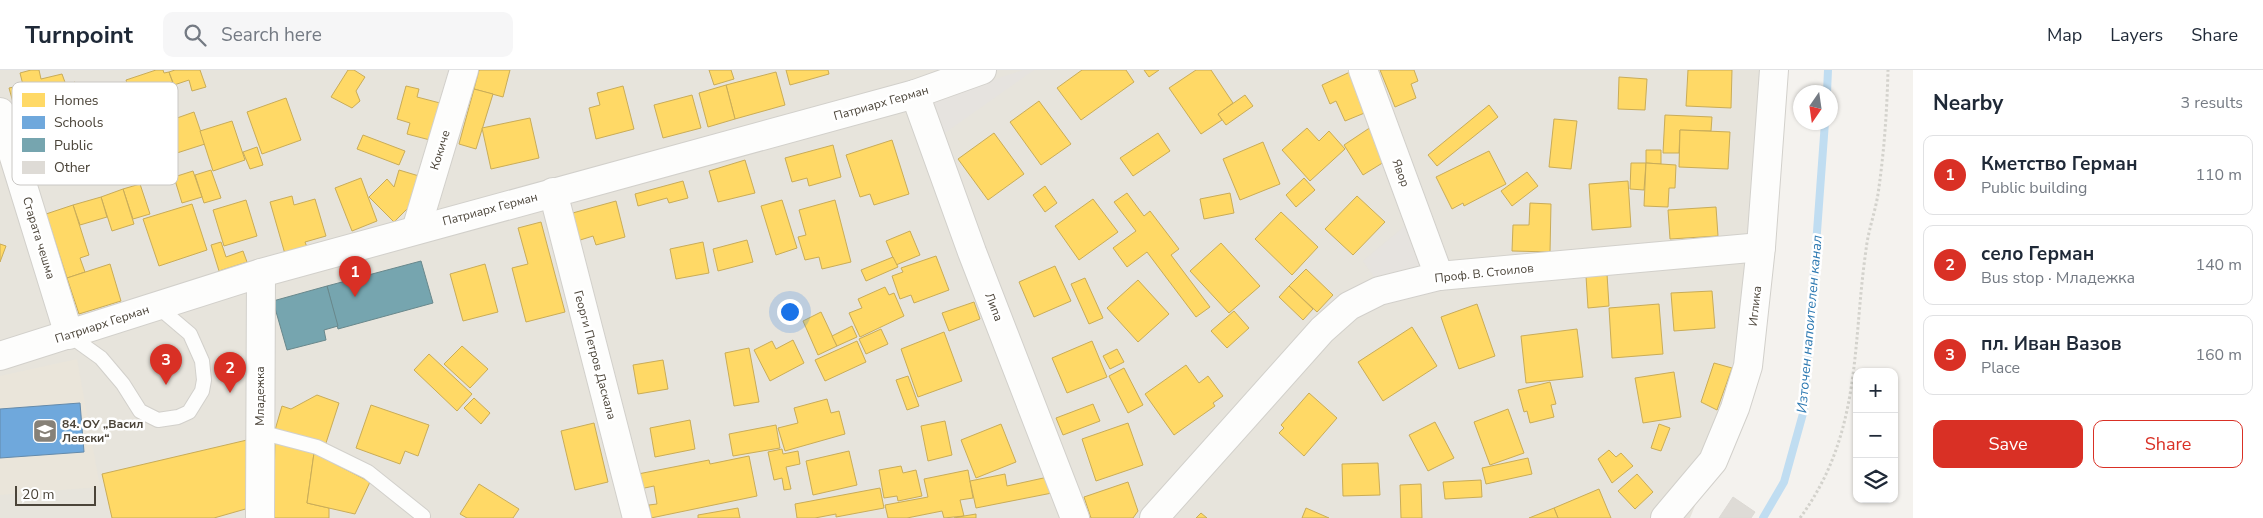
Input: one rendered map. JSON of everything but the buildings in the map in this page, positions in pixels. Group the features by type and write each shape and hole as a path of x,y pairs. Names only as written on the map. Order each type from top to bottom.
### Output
{"street":[{"name":"Кокиче","path":"416,230 464,70"},
{"name":"Патриарх Герман","path":"0,356 261,273 915,94 982,70"},
{"name":"Явор","path":"1363,70 1439,276"},
{"name":"Иглика","path":"1665,518 1713,461 1735,408 1748,366 1761,247 1774,70"},
{"name":"Липа","path":"915,94 972,252 1075,518"},
{"name":"Старата чешма","path":"0,112 12,150"},
{"name":"Старата чешма","path":"23,185 70,335"},
{"name":"Георги Петров Даскала","path":"553,192 637,518"},
{"name":"Проф. В. Стоилов","path":"1154,518 1322,330 1349,306 1379,291 1439,276 1761,247"},
{"name":"Младежка","path":"260,518 261,273"},
{"path":"1690,518 1713,461"}],"lane":[{"path":"70,335 101,358 122,384 140,411 158,420 178,417 189,412 202,391 204,380 202,362 190,334 157,306"},
{"path":"260,432 317,447 368,472 423,516"}],"path":[{"path":"1800,518 1812,502 1834,459 1850,403 1858,347 1866,250 1878,196 1886,125 1888,70"}],"shaded area":[{"path":"0,70 1774,70 1735,408 1690,518 0,518"},
{"path":"1023,70 1034,70 942,135 926,102"},
{"path":"1405,226 1422,268 1377,281 1363,261"},
{"name":"84. ОУ „Васил Левски“","path":"77,359 100,487 0,495 0,376"}],"waterway":[{"name":"Източен напоителен канал","path":"1827,85 1828,70"},
{"name":"Източен напоителен канал","path":"1763,518 1784,482 1804,410 1824,130"}],"place":[{"name":"Кметство Герман","path":"355,297"},
{"name":"пл. Иван Вазов","path":"166,385"},
{"name":"село Герман","path":"230,393"},
{"name":"84. ОУ „Васил Левски“","path":"45,431"}]}
